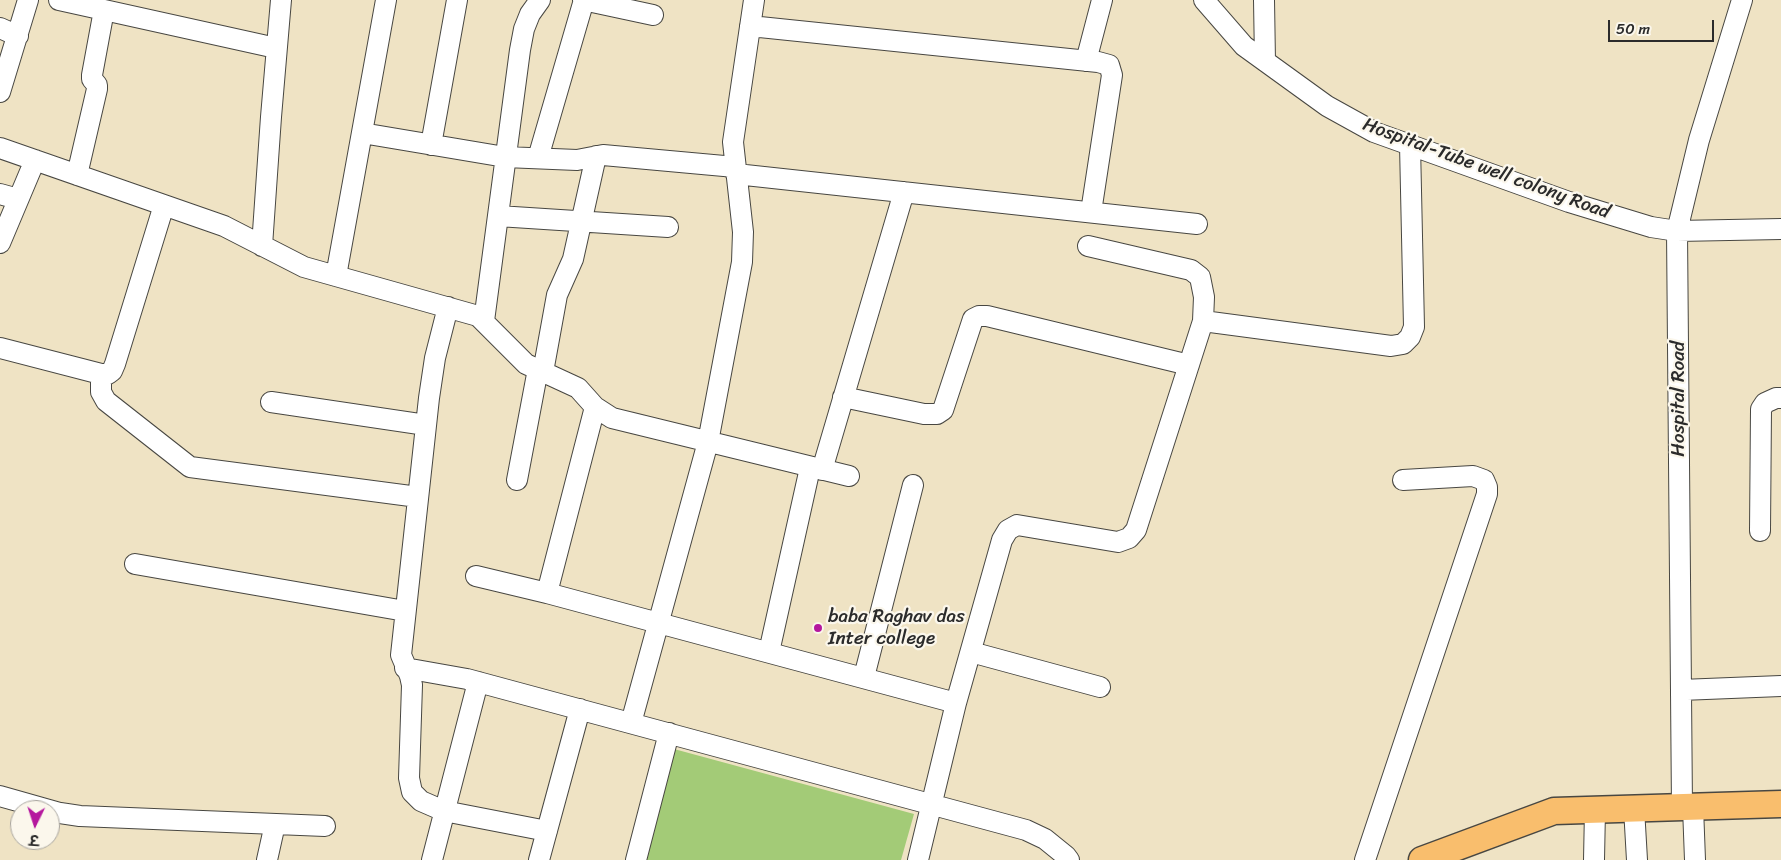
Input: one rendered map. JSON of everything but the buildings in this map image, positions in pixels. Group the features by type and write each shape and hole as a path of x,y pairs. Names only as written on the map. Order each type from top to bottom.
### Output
{"main road":[{"path":"1422,860 1554,811 1781,804"}],"street":[{"path":"0,92 9,32 28,0"},
{"path":"59,0 276,48"},
{"path":"262,246 281,0"},
{"path":"336,276 386,0"},
{"path":"431,145 457,0"},
{"path":"484,321 524,29 530,14 540,0"},
{"path":"538,158 583,0 653,15"},
{"path":"631,723 708,442 742,262 744,242 736,171 734,132 754,0"},
{"path":"1086,61 1102,0"},
{"name":"Hospital-Tube well colony Road","path":"1204,0 1244,46 1327,106 1374,132 1569,202 1651,227 1677,230 1781,229"},
{"path":"1264,0 1265,61"},
{"name":"Hospital Road","path":"1695,860 1687,807 1681,690 1677,230 1699,140 1742,0"},
{"path":"77,175 97,89 97,85 92,79 92,74 104,10"},
{"path":"750,26 1086,61 1108,65 1112,75 1091,212"},
{"path":"362,133 505,157 577,160 596,156 1197,224"},
{"path":"1203,321 1391,346 1402,344 1410,337 1414,327 1410,145"},
{"path":"0,148 224,226 304,267 478,316 526,364 578,388 595,407 612,418 849,476"},
{"path":"517,480 557,295 573,259 596,156"},
{"path":"0,243 9,196 35,160"},
{"path":"769,652 816,469 844,397 904,192"},
{"path":"0,348 101,374 108,374 115,364 164,205"},
{"path":"498,216 668,227"},
{"path":"918,860 956,703 1002,540 1008,530 1018,526 1118,542 1130,538 1136,530 1203,321 1204,297 1200,277 1191,270 1088,246"},
{"path":"448,307 435,358 401,655 412,685 409,778 412,792 421,801 444,811 547,830"},
{"path":"844,397 924,414 937,414 943,410 973,319 979,316 987,316 1189,365"},
{"path":"101,374 101,392 106,401 190,467 418,497"},
{"path":"1760,531 1761,409 1765,403 1781,398"},
{"path":"271,402 426,425"},
{"path":"547,593 595,407"},
{"path":"1365,860 1487,494 1487,486 1484,480 1473,476 1403,480"},
{"path":"864,678 913,485"},
{"path":"135,564 405,611"},
{"path":"476,576 547,593 956,703"},
{"path":"971,652 1100,687"},
{"path":"405,668 478,682 1026,830 1045,839 1069,860"},
{"path":"432,860 478,682"},
{"path":"1681,690 1781,686"},
{"path":"539,860 580,709"},
{"path":"636,860 669,733"},
{"path":"0,796 60,813 80,816 325,826"},
{"path":"1634,808 1637,860"},
{"path":"1594,860 1595,810"},
{"path":"267,860 275,824"}],"green space":[{"path":"674,749 914,814 901,860 646,860"}],"place":[{"name":"baba Raghav das Inter college","path":"818,628"}]}
